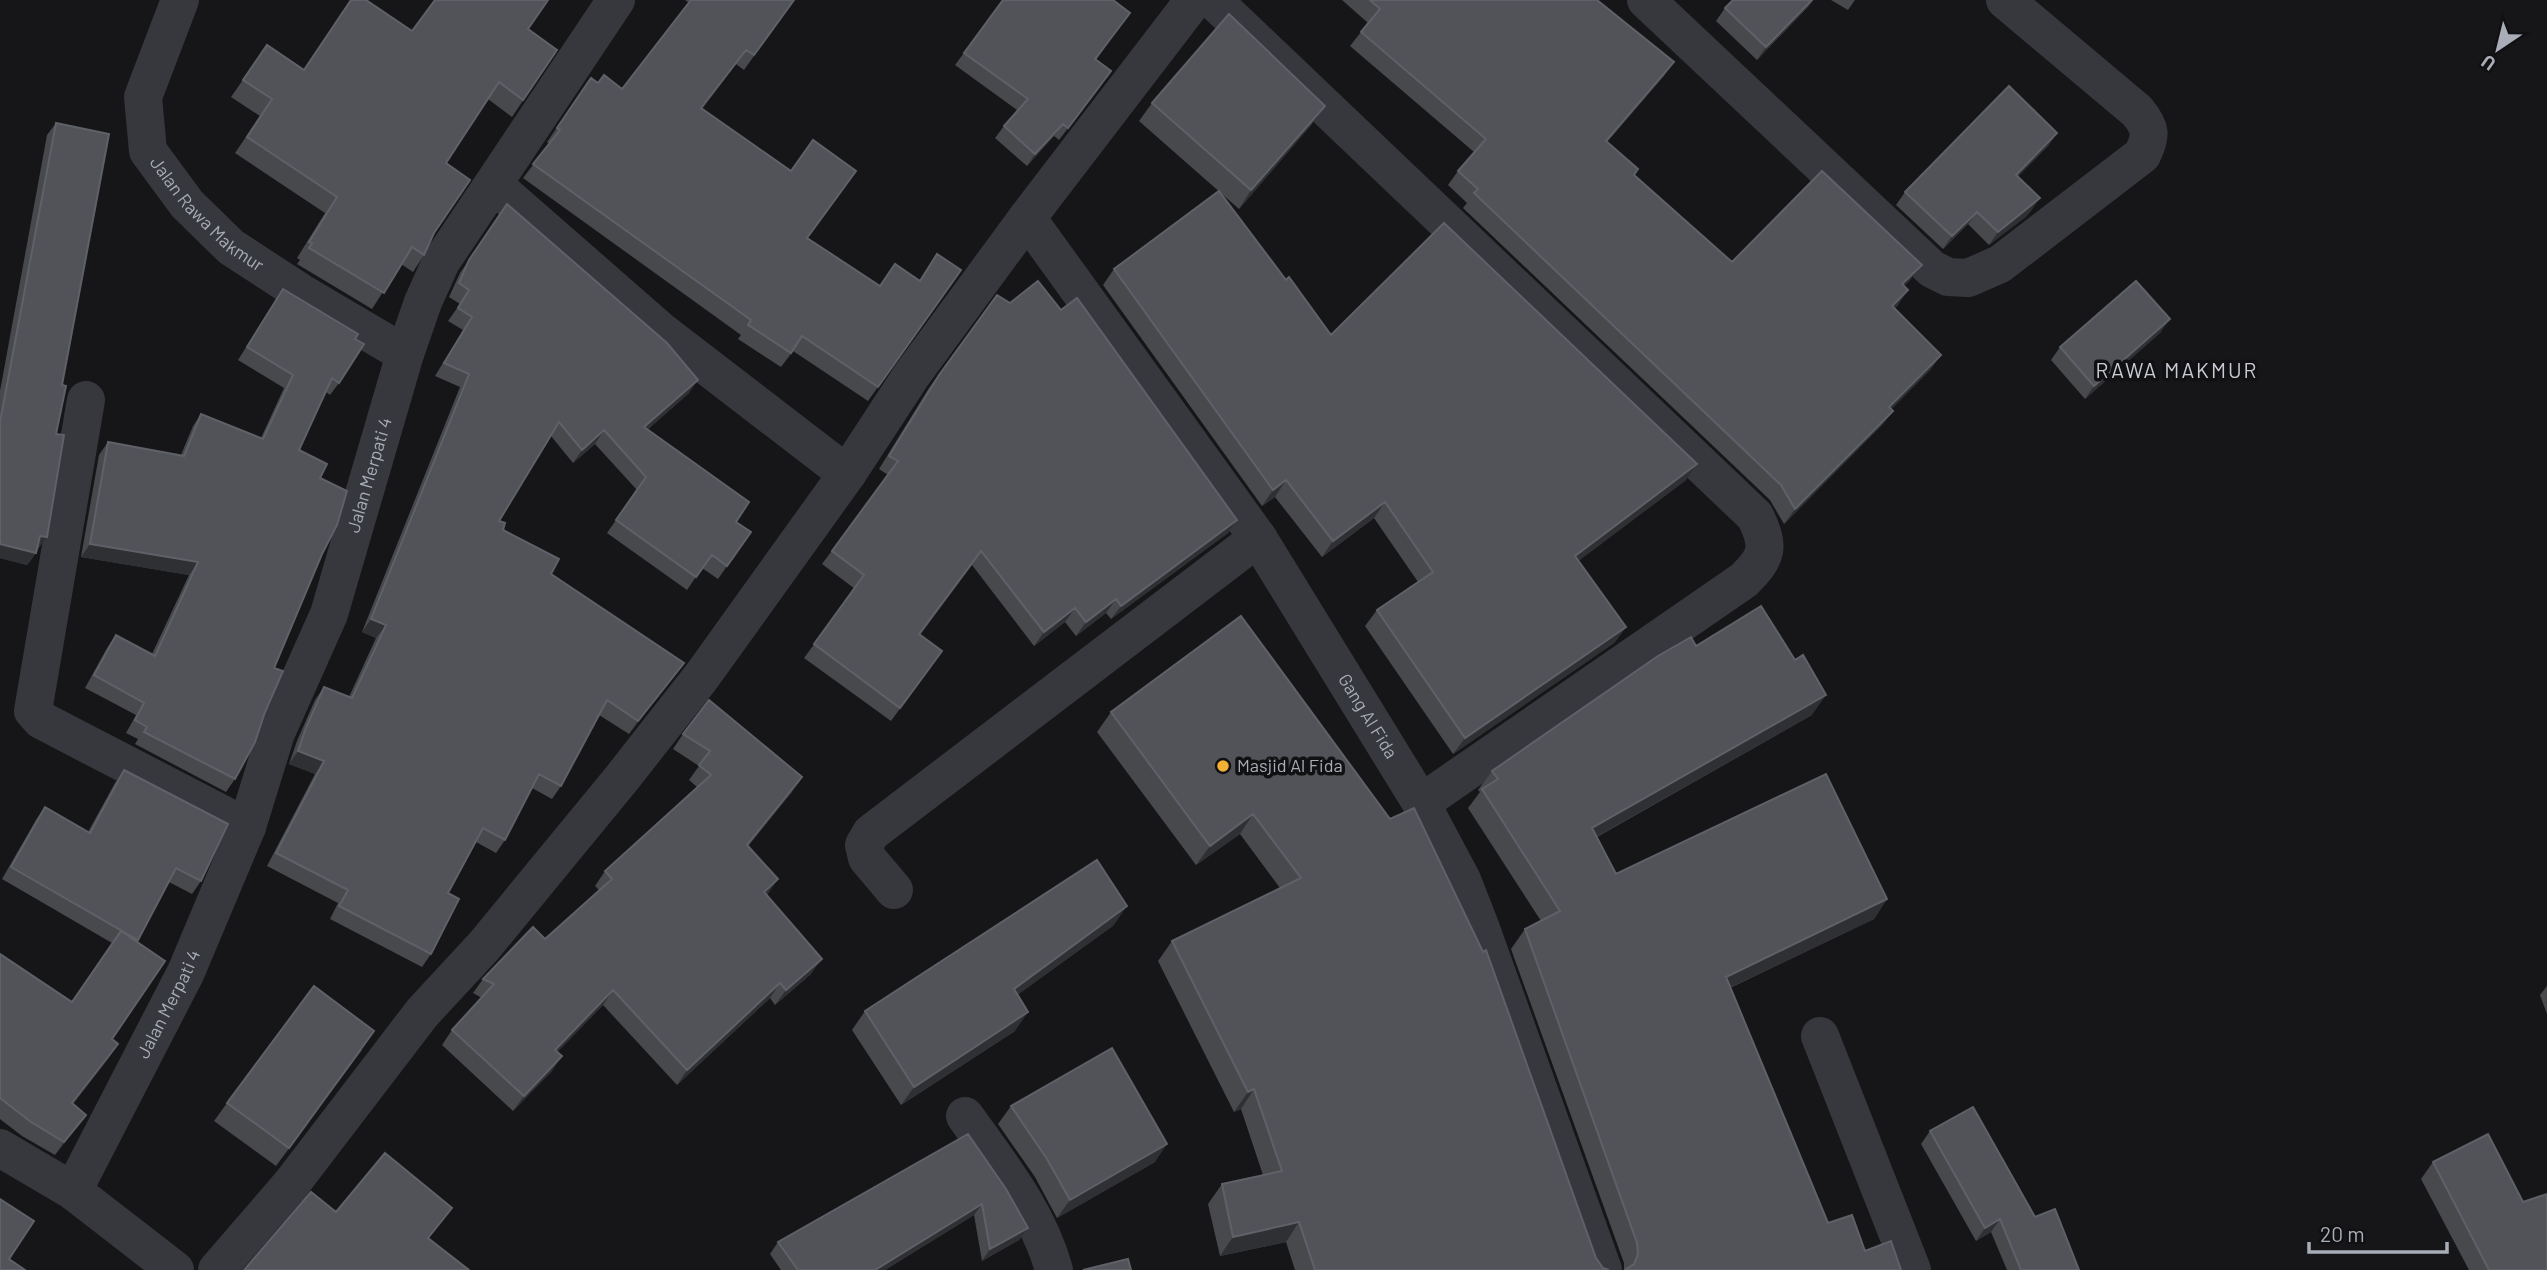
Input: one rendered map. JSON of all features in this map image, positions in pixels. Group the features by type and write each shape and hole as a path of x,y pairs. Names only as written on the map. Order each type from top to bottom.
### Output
{"street":[{"name":"Jalan Rawa Makmur","path":"180,0 143,97 148,151 187,204 231,247 300,292 405,354"},
{"name":"Jalan Merpati 4","path":"73,1191 186,972 247,827 276,733 329,614 405,354 423,302 441,262 616,0"},
{"path":"217,1270 292,1183 422,1013 484,946 702,676 847,474 911,376 1027,218 1194,0"},
{"path":"1213,0 1755,516 1764,534 1766,549 1759,565 1744,580 1421,803"},
{"path":"1646,0 1932,269 1948,277 1968,278 2000,264 2142,155 2150,140 2148,128 2137,111 2005,0"},
{"path":"494,185 661,331 847,474"},
{"name":"Gang Al Fida","path":"1027,218 1258,538 1421,803 1462,880 1480,926 1603,1270"},
{"path":"86,400 33,712 41,720 247,827"},
{"path":"894,890 867,858 864,845 871,834 1258,538"},
{"path":"1820,1036 1912,1270"},
{"path":"965,1116 1026,1205 1049,1251 1054,1270"},
{"path":"0,1148 73,1191 175,1270"}],"building":[{"path":"351,0 366,0 412,31 435,0 548,0 528,29 557,50 523,100 499,82 446,163 470,180 434,233 424,255 412,247 384,293 309,248 312,243 309,242 337,197 247,137 272,99 243,80 267,45 304,70"},
{"path":"691,0 794,0 754,55 746,50 701,108 791,171 813,140 856,171 807,238 880,286 895,264 920,281 937,254 961,270 878,387 802,336 791,353 748,325 751,320 533,164 560,130 557,128 591,78 598,83 604,75 622,89"},
{"path":"1003,0 1113,0 1130,13 1095,59 1111,71 1068,128 1063,124 1035,154 1004,126 1028,99 964,53"},
{"path":"1370,0 1597,0 1674,62 1606,141 1638,169 1634,175 1732,262 1822,171 1922,265 1902,284 1908,290 1892,306 1941,355 1889,407 1893,411 1795,509 1781,485 1474,193 1478,189 1458,171 1486,139 1361,32 1380,9"},
{"path":"1733,0 1812,0 1766,47 1725,8"},
{"path":"1229,14 1325,106 1251,190 1152,103"},
{"path":"2009,86 2057,133 2016,175 2040,198 1998,232 1977,212 1952,236 1905,192"},
{"path":"56,123 109,134 62,385 66,386 56,434 64,435 47,537 40,536 36,553 0,544 0,422"},
{"path":"1219,191 1286,280 1289,277 1331,335 1444,223 1697,464 1575,556 1626,627 1465,738 1377,610 1433,572 1385,502 1333,541 1286,480 1273,490 1114,269"},
{"path":"507,204 667,343 698,380 644,427 749,502 736,522 751,532 727,566 712,555 696,577 616,520 646,477 604,430 582,450 559,422 499,521 505,523 503,530 559,559 551,574 684,663 638,721 607,700 561,786 539,774 505,840 483,828 448,893 459,899 431,954 339,906 348,890 276,853 324,761 298,751 324,687 352,698 386,625 371,619 469,374 444,363 472,317 458,308 469,290 459,283 469,260"},
{"path":"1038,281 1061,310 1077,298 1237,520 1121,606 1116,599 1086,622 1075,608 1044,632 981,551 919,634 942,651 900,708 814,644 864,575 832,551 898,461 889,456 939,375 997,295 1010,303"},
{"path":"2136,281 2170,319 2094,386 2060,347"},
{"path":"283,289 358,334 355,339 364,344 339,383 332,378 299,450 327,464 320,478 347,491 337,525 274,668 283,671 255,742 235,779 144,732 147,727 135,720 144,703 94,675 116,635 155,656 198,562 90,544 108,442 184,456 201,414 263,439 293,375 247,347"},
{"path":"1761,606 1795,660 1803,655 1826,695 1592,828 1616,874 1826,774 1887,899 1726,977 1828,1223 1852,1215 1865,1251 1891,1241 1901,1270 1625,1270 1634,1264 1638,1254 1637,1243 1525,929 1560,911 1482,789 1498,779 1492,771 1658,656 1691,637 1696,646"},
{"path":"1241,616 1390,819 1414,808 1483,952 1486,950 1596,1258 1603,1268 1609,1270 1315,1270 1299,1222 1233,1237 1222,1184 1282,1171 1254,1089 1248,1092 1172,941 1301,878 1253,814 1210,846 1111,712"},
{"path":"709,700 802,777 747,845 778,879 764,892 822,959 786,990 780,983 687,1070 613,990 555,1050 562,1056 524,1096 452,1030 494,984 483,979 533,927 545,939 612,879 605,871 711,775 699,765 710,751 683,734"},
{"path":"124,770 228,824 201,881 176,868 138,940 11,867 45,807 90,833"},
{"path":"1097,860 1127,906 1014,989 1028,1012 914,1087 865,1011"},
{"path":"121,931 165,961 112,1039 118,1044 72,1103 86,1115 64,1142 31,1122 0,1098 0,954 72,1002"},
{"path":"314,986 374,1031 289,1148 227,1103"},
{"path":"1112,1048 1167,1144 1070,1200 1047,1159 1011,1106"},
{"path":"1973,1107 2035,1217 2055,1209 2079,1270 2021,1270 2000,1219 1985,1228 1930,1131"},
{"path":"968,1134 1006,1189 1028,1228 990,1249 982,1204 875,1270 798,1270 778,1242"},
{"path":"2488,1134 2523,1202 2547,1194 2547,1270 2489,1270 2433,1162"},
{"path":"385,1153 452,1208 428,1238 469,1270 244,1270 311,1192 336,1212"},
{"path":"0,1199 34,1221 9,1259 25,1270 0,1270"},
{"path":"1128,1259 1131,1270 1083,1270"}],"place":[{"name":"Masjid Al Fida","path":"1223,766"}],"district":[{"name":"RAWA MAKMUR","path":"2177,371"}]}
